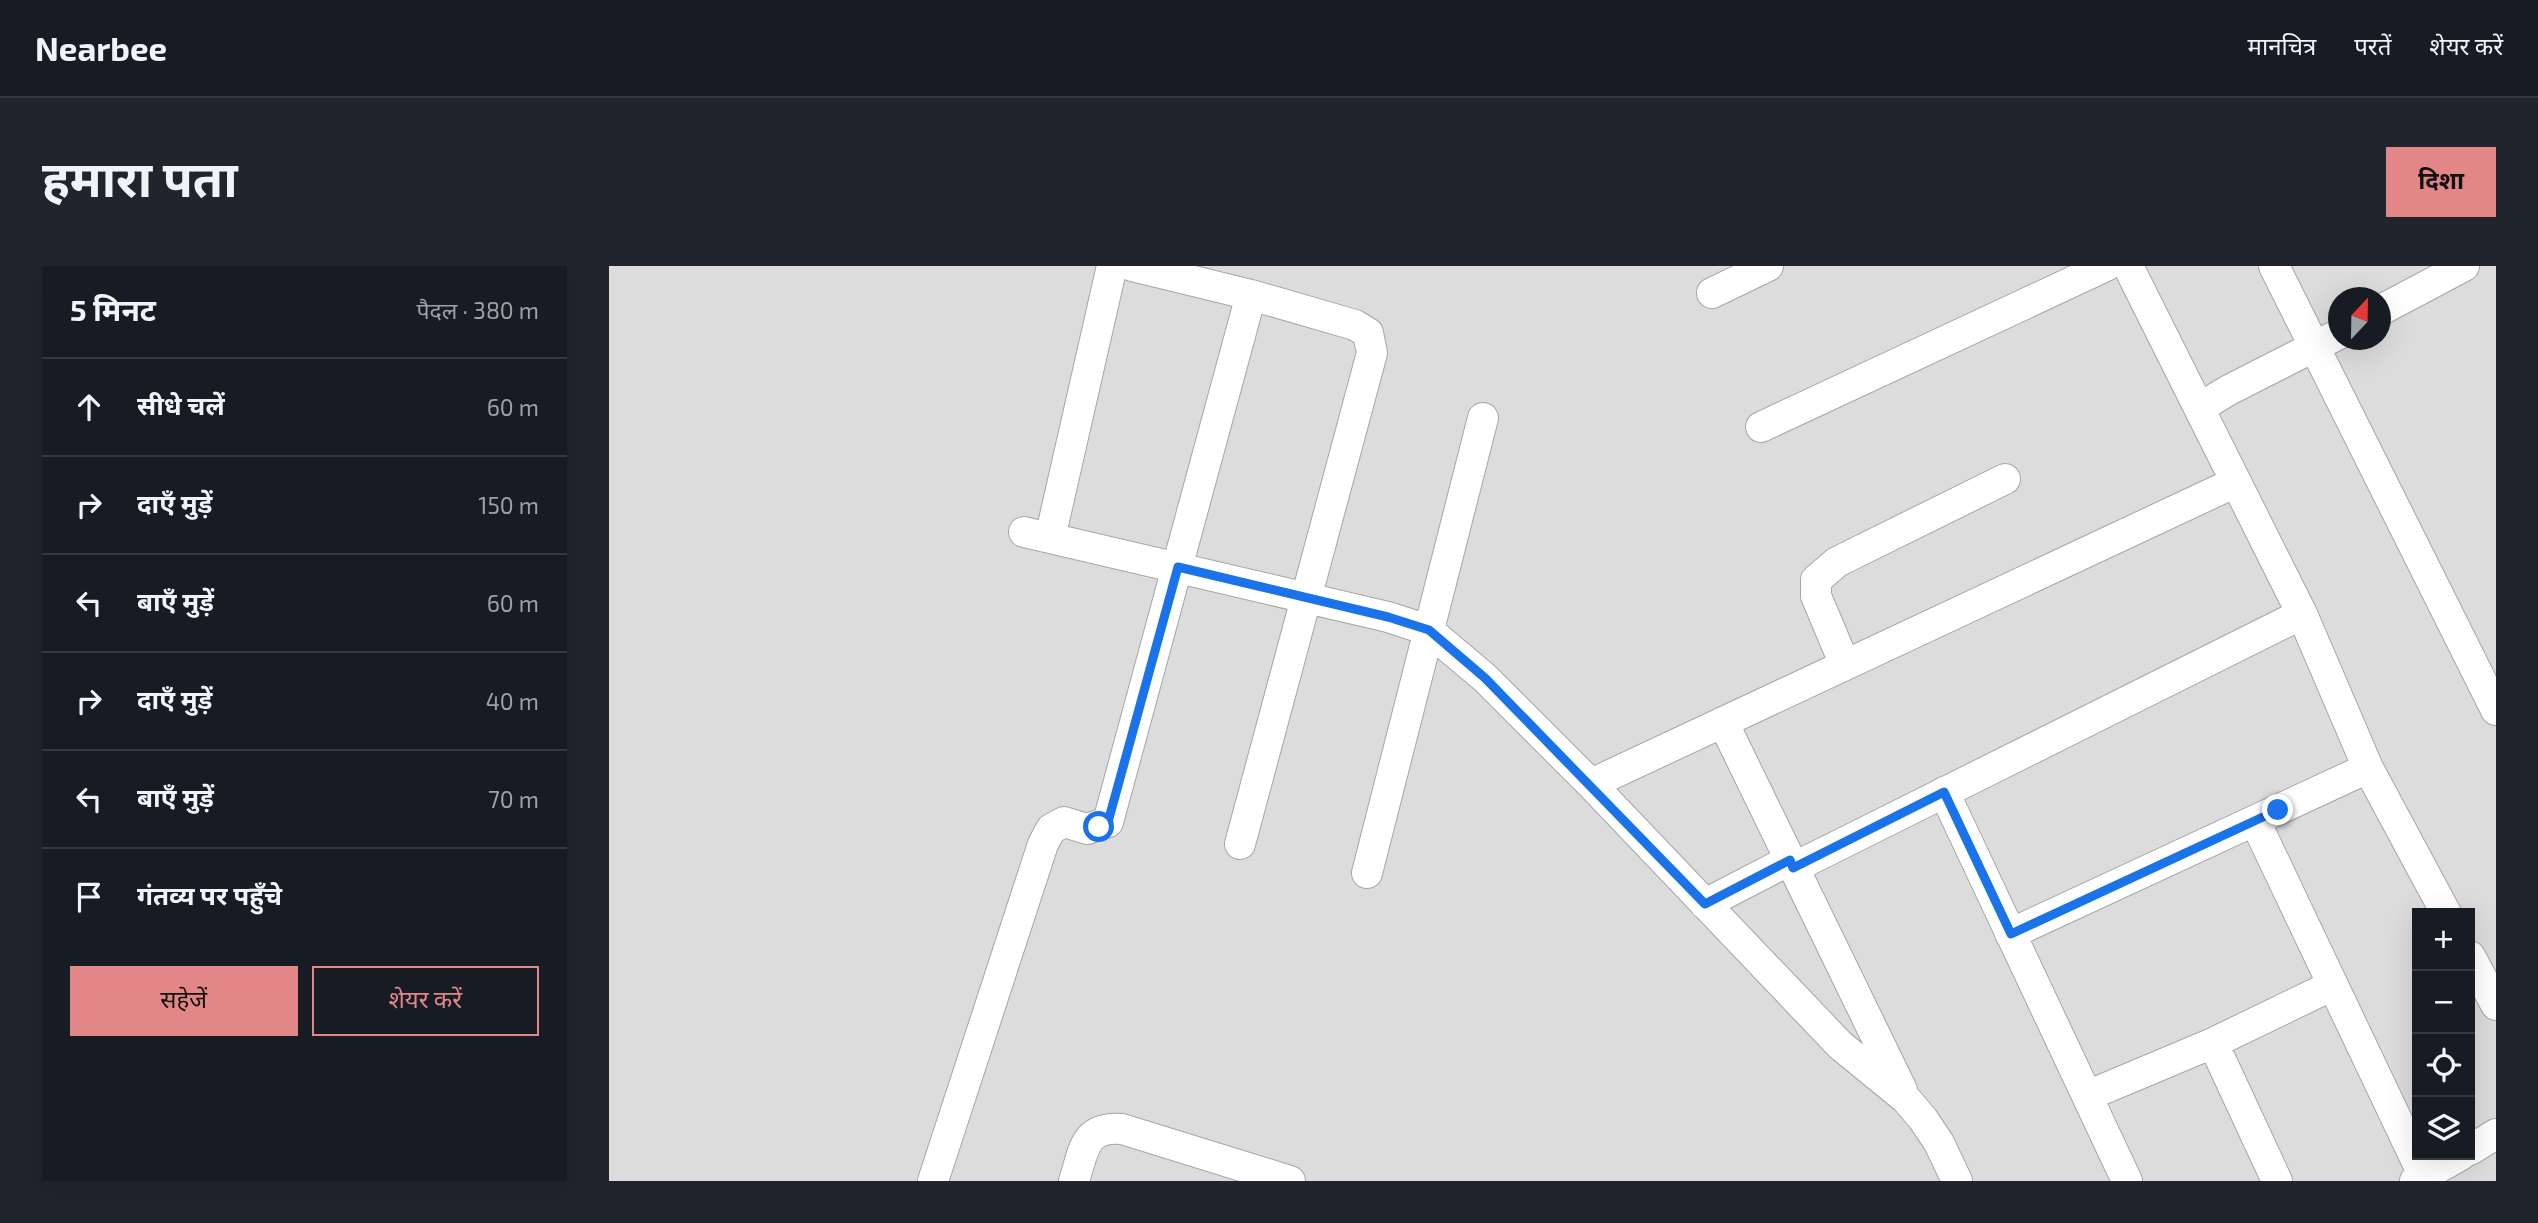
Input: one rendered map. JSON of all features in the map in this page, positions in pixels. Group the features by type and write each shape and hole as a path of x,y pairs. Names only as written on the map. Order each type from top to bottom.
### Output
{"street":[{"path":"1112,266 1037,535 1388,617 1429,630 1485,678 1591,784 1839,1045 1906,1099"},
{"path":"1132,266 1251,295 1356,325 1368,333 1372,353 1240,844"},
{"path":"1712,293 1768,266"},
{"path":"1761,427 2106,266"},
{"path":"2128,266 2302,614 2368,768 2443,908"},
{"path":"2274,266 2327,340 2496,710"},
{"path":"2391,301 2422,275 2464,266"},
{"path":"933,1181 1043,844 1051,829 1064,822 1087,829 1108,822 1251,295"},
{"path":"2199,408 2327,340"},
{"path":"1367,873 1483,418"},
{"path":"1845,665 1816,596 1816,580 1837,562 2005,479"},
{"path":"1591,784 2236,482"},
{"path":"1705,904 1944,792 2302,614"},
{"path":"1723,722 1906,1099 1934,1135 1957,1181"},
{"path":"2011,934 2368,768"},
{"path":"1944,792 2127,1181"},
{"path":"2255,821 2422,1180 2453,1160"},
{"path":"2475,965 2496,1005"},
{"path":"2087,1096 2213,1044 2333,985"},
{"path":"2213,1044 2277,1181"},
{"path":"1074,1181 1086,1143 1094,1133 1106,1128 1122,1129 1223,1171 1290,1181"},
{"path":"2475,1147 2496,1134"}],"shaded area":[{"path":"609,266 2496,266 2496,1181 609,1181"}],"route":[{"path":"1099,827 1108,822 1178,567 1388,617 1429,630 1485,678 1705,904 1790,860 1793,868 1944,792 2011,934 2278,810"}]}
